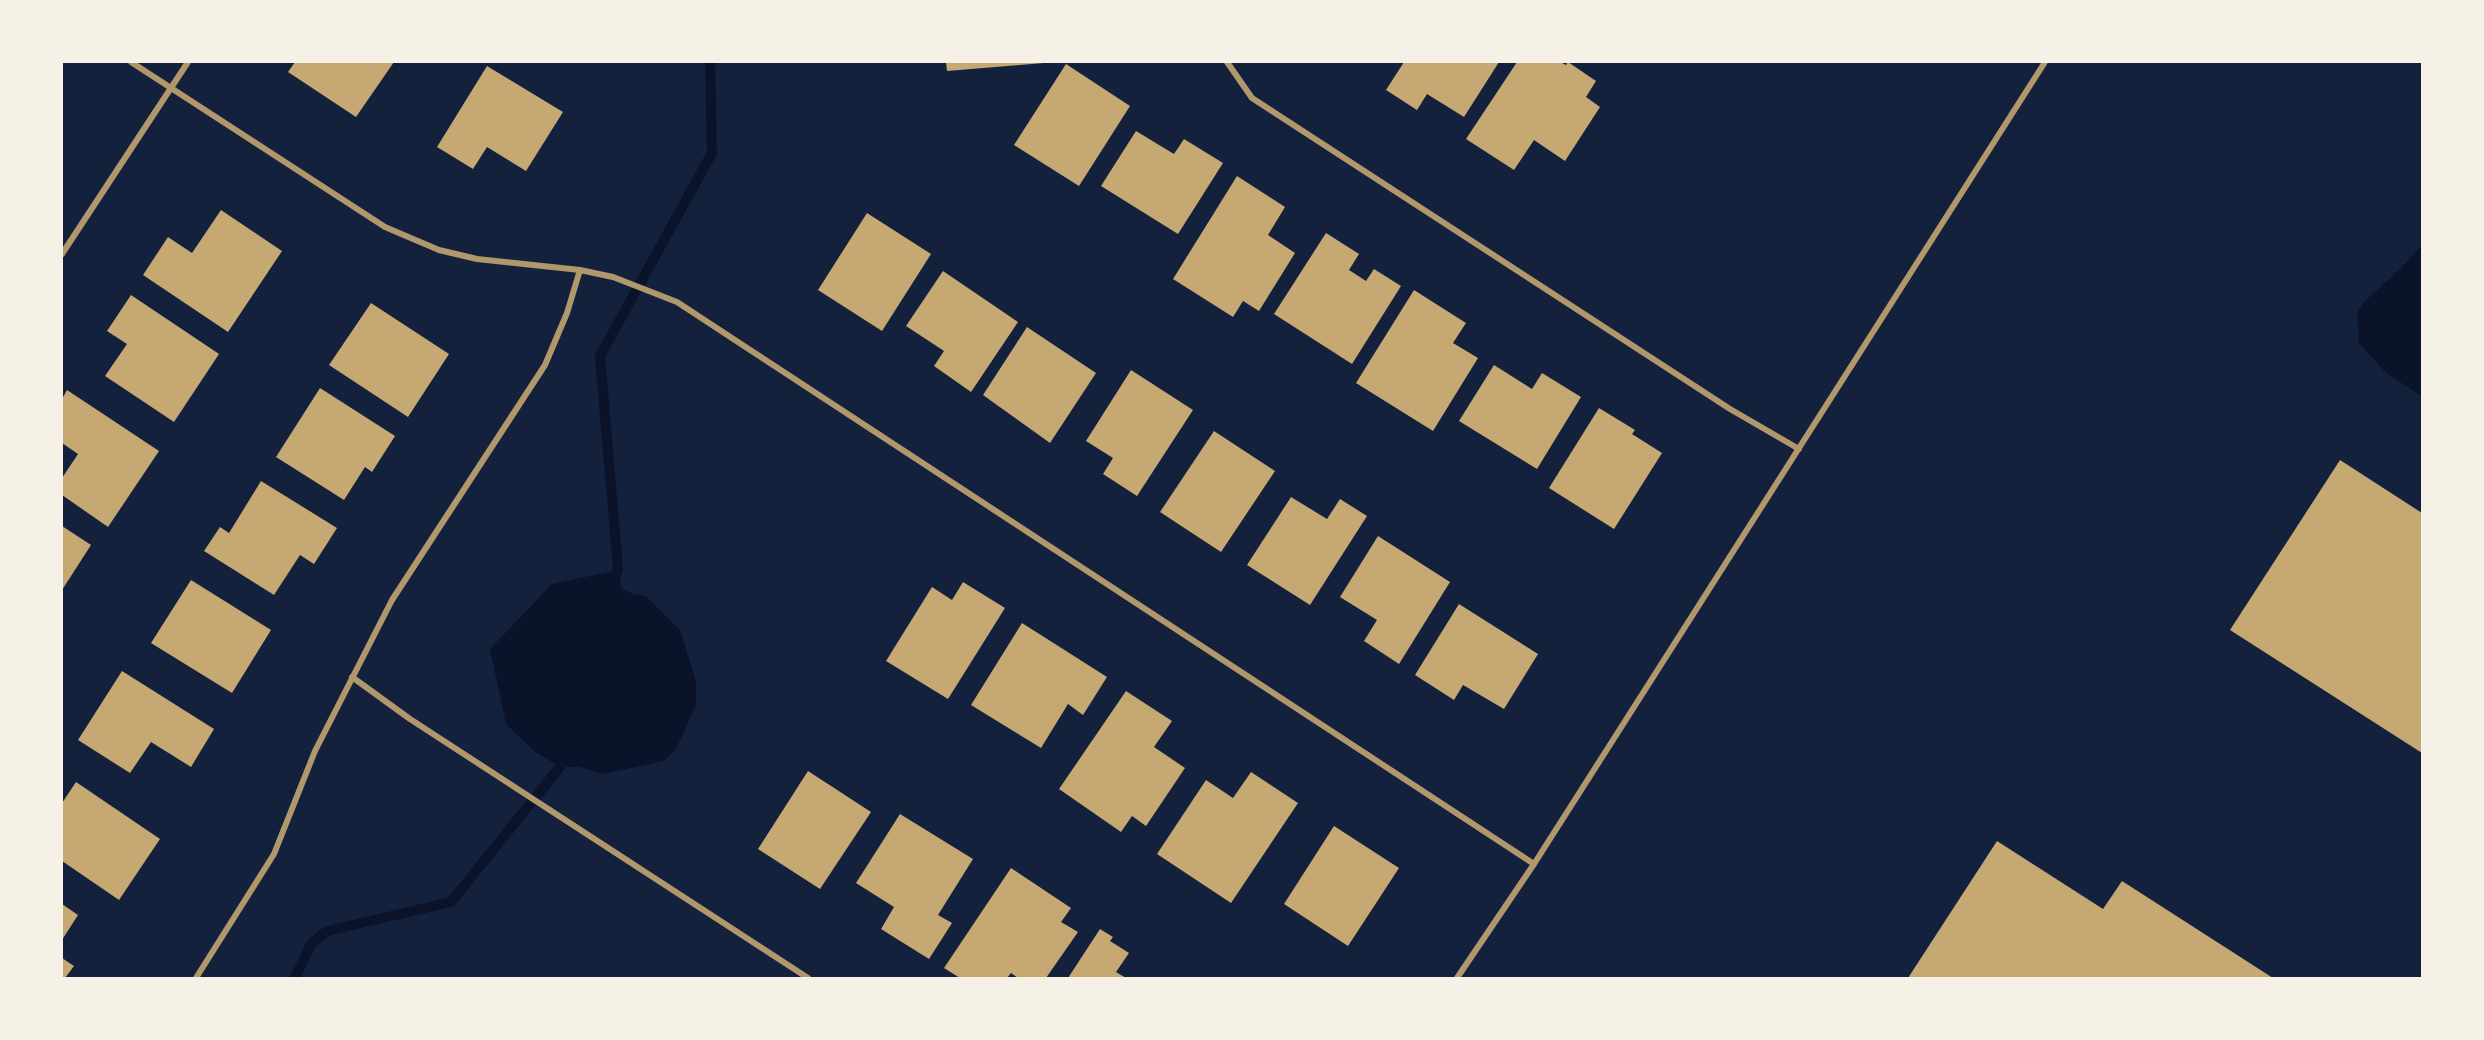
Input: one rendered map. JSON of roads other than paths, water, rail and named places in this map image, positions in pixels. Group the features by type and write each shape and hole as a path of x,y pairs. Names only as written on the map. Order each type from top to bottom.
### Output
{"street":[{"path":"131,62 385,227 439,250 477,259 580,270 613,277 677,302 1534,864"},
{"path":"62,254 188,62"},
{"path":"1227,62 1252,98 1730,409 1799,448"},
{"path":"1457,978 1534,864 2045,62"},
{"path":"196,978 274,854 315,751 392,600 544,365 567,313 580,270"},
{"path":"352,677 410,719 808,978"}],"water":[{"path":"2422,245 2422,396 2387,374 2359,343 2357,312 2364,302"},
{"path":"618,570 622,589 646,596 680,630 696,681 696,705 676,749 664,761 603,774 580,767 560,767 534,751 506,724 490,649 552,584"}],"waterway":[{"path":"614,582 618,570 600,356 712,153 710,62"},
{"path":"295,978 311,944 327,931 451,902 560,767 563,755"}]}
